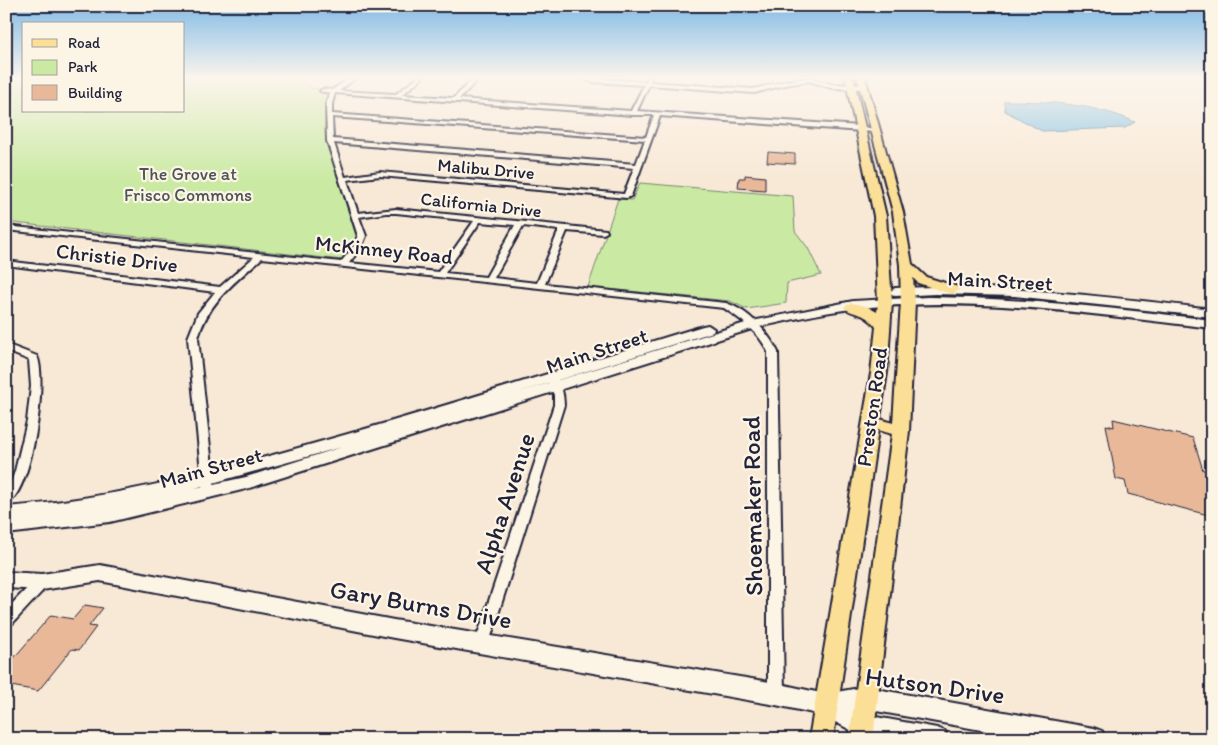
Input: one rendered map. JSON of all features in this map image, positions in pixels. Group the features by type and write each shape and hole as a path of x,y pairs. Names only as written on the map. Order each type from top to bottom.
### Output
{"main road":[{"name":"Preston Road","path":"821,739 879,373 885,297 880,216 857,112"},
{"name":"Preston Road","path":"862,732 901,431 908,296 906,265 898,212 870,112"},
{"path":"873,181 890,183"},
{"path":"906,265 922,280 953,290"},
{"name":"Main Street","path":"6,514 36,512 208,486 254,481 554,382 749,321 770,311 953,290 1023,292 1212,313"},
{"name":"Main Street","path":"908,296 1002,302 1212,324"},
{"name":"Main Street","path":"749,321 851,307 885,297"},
{"path":"851,307 862,308 872,313 883,327"},
{"path":"1165,308 1172,320"},
{"path":"870,422 901,431"},
{"name":"Main Street","path":"6,527 110,515 208,486"},
{"name":"Gary Burns Drive","path":"6,580 42,582 100,573 394,629 776,694 825,705"},
{"name":"Hutson Drive","path":"825,705 865,698"},
{"name":"Hutson Drive","path":"825,705 862,732 937,739"}],"street":[{"path":"617,112 875,130"},
{"path":"343,264 357,248 361,240 360,229 330,141 329,114 649,139"},
{"path":"330,141 638,166 657,115"},
{"name":"Malibu Drive","path":"342,179 380,174 627,196 638,166"},
{"name":"California Drive","path":"356,216 391,211 603,232"},
{"path":"440,275 478,220"},
{"path":"489,280 520,224"},
{"name":"McKinney Road","path":"6,228 726,306 749,321"},
{"path":"540,286 564,228"},
{"path":"208,486 193,338 196,324 201,314 223,290 261,255"},
{"name":"Christie Drive","path":"6,263 223,290"},
{"name":"Shoemaker Road","path":"749,321 771,345 773,352 776,694"},
{"path":"6,348 34,358 36,376 32,420 22,467 16,485 6,499"},
{"name":"Alpha Avenue","path":"482,643 560,404 560,395 554,382"},
{"path":"6,620 42,582"},
{"name":"Hutson Drive","path":"865,698 1094,739"}],"green space":[{"name":"The Grove at Frisco Commons","path":"6,112 329,112 339,182 357,239 342,260 6,222"},
{"path":"640,183 793,196 795,231 808,248 821,275 787,283 786,303 747,309 730,301 588,287 618,199 632,200"}],"water":[{"path":"1006,112 1105,112 1135,122 1125,128 1042,131"}],"building":[{"path":"768,152 795,154 795,164 767,162"},
{"path":"745,175 765,177 765,190 738,188 739,178 745,178"},
{"path":"1113,419 1193,438 1203,470 1212,472 1212,516 1128,494 1125,481 1116,479 1106,425 1114,427"},
{"path":"85,605 103,608 89,626 96,627 79,650 72,649 38,691 6,685 6,667 51,615 73,619"}]}
